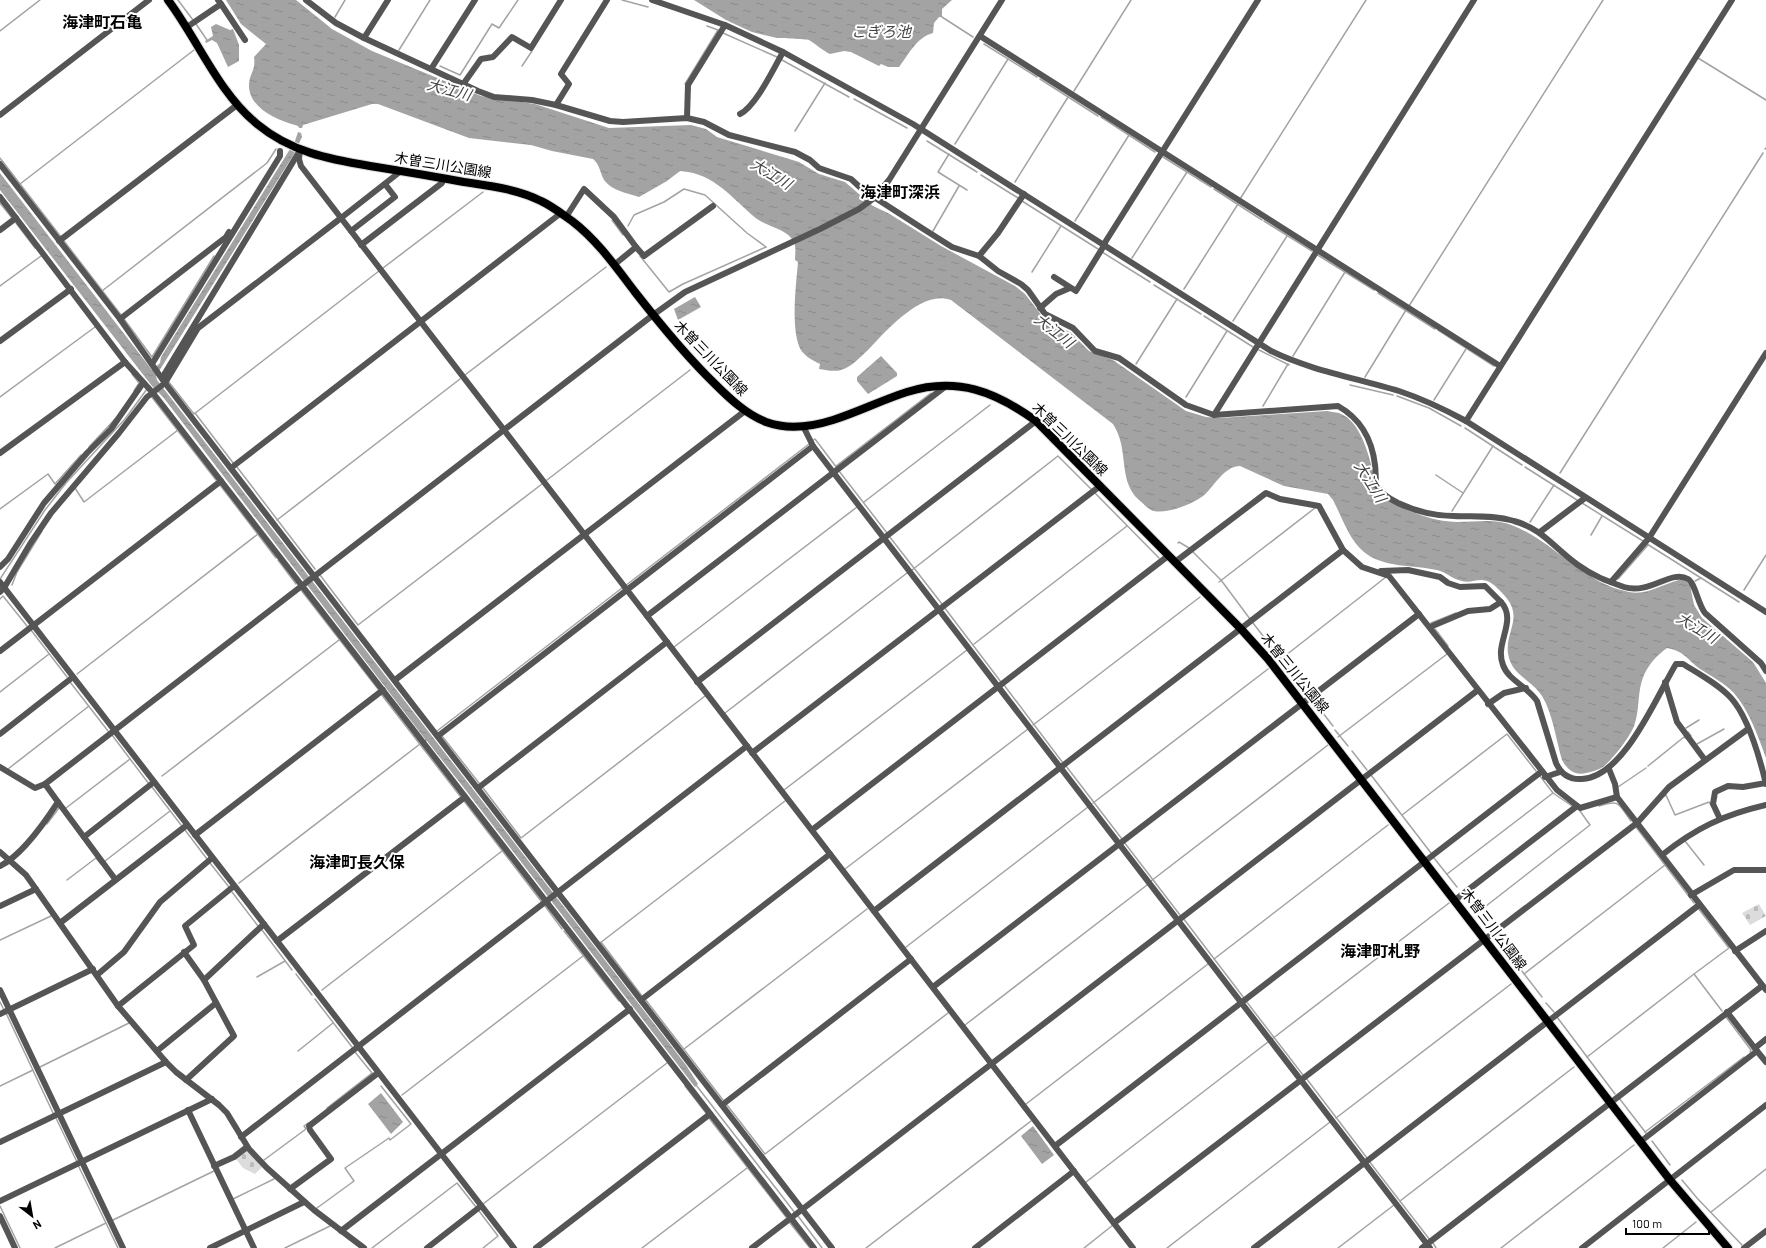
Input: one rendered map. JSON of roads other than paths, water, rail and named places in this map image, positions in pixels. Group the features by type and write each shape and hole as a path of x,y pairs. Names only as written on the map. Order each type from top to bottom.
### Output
{"main road":[{"name":"木曽三川公園線","path":"168,0 187,27 224,88 237,105 260,127 287,144 299,150 326,159 443,178 522,193 542,201 564,215 587,233 653,315 706,375 745,411 771,423 785,426 803,426 822,423 845,416 908,391 946,386 972,388 992,394 1016,407 1036,421 1241,629 1268,659 1362,779 1640,1142 1728,1248"}],"street":[{"path":"0,115 149,0"},
{"path":"306,0 336,23 364,38 494,96 532,100 556,105 610,121 623,122 687,118 704,122 729,135 795,152 810,160 819,168 851,178 872,199 952,247 979,256 1028,290 1040,308 1055,320 1065,323 1073,328 1095,351 1119,358 1186,406 1214,415 1338,406 1360,422 1369,437 1375,463 1377,486 1388,497 1411,508 1434,514 1501,518 1516,521 1540,532 1556,548 1578,566 1599,579 1635,590 1644,589 1674,577 1687,578 1693,583 1699,606 1761,663 1766,671"},
{"path":"364,38 388,0"},
{"path":"431,69 475,0"},
{"path":"464,83 481,59 493,57 512,37 531,48 561,0"},
{"path":"556,105 569,84 561,74 607,0"},
{"path":"652,0 725,25 783,52 921,129 1105,244 1258,343 1295,362 1428,401 1466,421 1766,612"},
{"path":"0,767 36,788 45,784 503,430 685,292 837,221 872,199 890,180 1002,0"},
{"path":"1054,277 1076,291 1161,152 1258,0"},
{"path":"1214,415 1474,0"},
{"path":"1466,421 1732,0"},
{"path":"187,27 219,2 245,40"},
{"path":"687,118 688,85 725,25"},
{"path":"980,36 1500,366"},
{"path":"740,114 747,111 764,86 783,52"},
{"path":"59,241 237,105"},
{"path":"120,319 226,237 280,151 287,144"},
{"path":"299,150 301,166 340,218 1134,1248"},
{"path":"163,381 299,150"},
{"path":"153,365 280,156 280,151"},
{"path":"0,164 120,319 163,381 313,577 395,680 557,894 641,1000 801,1210 832,1248"},
{"path":"402,171 198,328 163,381 147,397 119,433 51,512 2,587 34,626 514,1248"},
{"path":"361,245 442,183 443,178"},
{"path":"351,231 395,197 385,184"},
{"path":"231,468 564,215 584,190 614,217 644,256 713,206"},
{"path":"979,256 998,233 1024,194"},
{"path":"0,197 125,362 152,392 814,1248"},
{"path":"0,230 16,218"},
{"path":"614,265 636,246"},
{"path":"1040,308 1056,294 1070,288"},
{"path":"0,341 71,289"},
{"path":"1611,582 1649,538 1766,353"},
{"path":"0,453 125,362"},
{"path":"0,567 8,559 44,503 87,453 111,429 144,384"},
{"path":"647,616 946,386"},
{"path":"395,680 745,411"},
{"path":"698,682 1036,421"},
{"path":"803,426 808,439 813,446 837,471 1002,685 1304,1078 1428,1244 1727,1012 1764,988 1617,797 1615,784 1609,769"},
{"path":"435,733 813,446"},
{"path":"0,651 221,481"},
{"path":"0,567 41,501 54,486"},
{"path":"752,753 1100,486"},
{"path":"1175,562 1266,493 1280,499 1319,506 1343,550 1362,567 1389,576 1557,790 1580,808 1617,797"},
{"path":"1540,532 1585,498"},
{"path":"874,911 1343,550"},
{"path":"812,830 1168,556"},
{"path":"1375,572 1408,570 1440,577 1448,583 1460,587 1485,586 1501,602 1506,608 1508,614 1502,646 1502,665 1509,675 1526,688 1537,701 1560,772"},
{"path":"1430,627 1468,611 1490,609 1501,602"},
{"path":"933,987 1123,843 1419,614"},
{"path":"478,788 667,642"},
{"path":"1055,1146 1425,861 1543,774 1560,772 1573,779 1579,780 1600,775 1609,769 1640,728 1676,664 1683,664 1719,687 1732,699 1748,729 1759,755 1766,783 1743,787 1728,786 1716,792 1713,804 1720,819"},
{"path":"0,734 73,677"},
{"path":"1665,682 1677,722 1705,760"},
{"path":"1488,704 1504,693 1526,688"},
{"path":"195,835 383,690"},
{"path":"752,1248 1478,690"},
{"path":"1114,1223 1637,823 1669,787 1748,729"},
{"path":"241,1137 747,746"},
{"path":"84,837 154,782"},
{"path":"45,784 115,879"},
{"path":"277,941 465,797"},
{"path":"0,866 10,862 46,820 58,802"},
{"path":"1662,856 1693,832 1720,819 1766,805"},
{"path":"1455,900 1577,806"},
{"path":"60,922 187,825"},
{"path":"0,852 26,875 118,1006 166,1062 186,1080 212,1099 227,1114 247,1147 267,1168 304,1202 362,1247"},
{"path":"641,1000 830,854"},
{"path":"4,1011 95,972 124,952 160,902 212,858"},
{"path":"1691,895 1734,870 1766,870"},
{"path":"118,1006 194,945 185,926 234,886"},
{"path":"0,906 36,889"},
{"path":"1254,1248 1699,905"},
{"path":"204,980 264,924"},
{"path":"1735,951 1766,931"},
{"path":"184,952 204,980 234,1036 186,1080"},
{"path":"722,1105 911,959"},
{"path":"0,990 4,1011 123,1248"},
{"path":"156,1051 216,1003"},
{"path":"341,1231 630,1009"},
{"path":"1727,1012 1766,1062"},
{"path":"1640,1142 1756,1050 1766,1039"},
{"path":"0,1142 166,1062"},
{"path":"290,1189 332,1159 310,1130 309,1126 378,1073"},
{"path":"0,1201 212,1099"},
{"path":"1582,1248 1766,1105"},
{"path":"188,1110 254,1248"},
{"path":"536,1248 710,1114"},
{"path":"214,1166 234,1157 247,1147"},
{"path":"975,1248 1074,1171"},
{"path":"210,1248 304,1202"},
{"path":"427,1248 481,1206"},
{"path":"0,1216 15,1248"},
{"path":"0,1235 7,1231"},
{"path":"1744,1248 1766,1231"}],"water":[{"name":"大江川","path":"226,0 296,0 332,29 372,51 481,96 535,104 609,128 691,125 706,129 717,137 799,162 819,174 845,182 873,206 888,213 941,246 1015,286 1025,294 1046,321 1070,332 1089,351 1113,360 1186,411 1206,417 1220,418 1327,411 1339,413 1348,418 1361,436 1370,460 1378,493 1405,509 1425,517 1446,521 1493,521 1514,526 1543,542 1583,572 1612,587 1629,592 1643,592 1684,579 1690,585 1694,605 1702,618 1753,662 1766,683 1766,758 1744,707 1733,692 1721,682 1700,669 1678,651 1667,648 1648,667 1644,675 1640,687 1638,711 1635,723 1630,734 1621,747 1603,767 1595,771 1582,774 1574,773 1562,760 1552,719 1542,696 1534,686 1519,674 1511,664 1509,658 1508,641 1512,626 1513,611 1504,595 1491,583 1484,580 1466,582 1455,579 1437,570 1380,561 1364,552 1354,541 1333,500 1328,494 1284,486 1240,466 1229,469 1203,496 1192,502 1170,510 1151,510 1132,492 1128,483 1121,444 1113,424 951,300 940,298 928,300 917,306 905,314 859,359 845,369 830,371 819,369 820,364 805,355 800,349 795,327 795,293 798,262 795,260 794,241 780,230 757,219 722,188 713,182 692,173 680,171 667,181 639,197 609,185 603,178 598,165 593,159 552,151 531,145 469,138 378,104 372,104 303,125 302,128 299,128 297,125 280,120 265,112 253,100 249,84 254,68 254,57 266,44 241,24"},
{"name":"こぎろ池","path":"694,0 952,0 942,9 942,17 939,17 934,23 933,33 922,38 918,42 899,67 888,67 881,64 879,66 851,52 844,51 830,54 809,40 777,38 752,32 726,20"},
{"path":"216,24 230,30 233,29 239,45 239,61 228,67 217,43 212,40 206,43 205,41 213,36 211,27"},
{"path":"298,132 301,133 302,137 294,154 156,376 157,380 686,1065 698,1084 695,1087 464,788 427,741 425,742 425,739 163,397 152,386 0,190 0,173 152,370 160,363 161,357 295,141"},
{"path":"695,297 701,307 678,320 674,309"},
{"path":"881,356 897,373 897,376 868,394 857,381 857,377"},
{"path":"381,1093 403,1122 391,1134 368,1104"},
{"path":"1033,1126 1054,1155 1042,1164 1021,1136"}],"waterway":[{"path":"0,31 40,0"},
{"path":"178,0 193,20"},
{"path":"335,17 345,0"},
{"path":"399,50 430,0"},
{"path":"440,66 460,75 492,24 499,28 518,0"},
{"path":"622,0 648,7"},
{"path":"1074,91 1131,0"},
{"path":"1240,199 1366,0"},
{"path":"1409,306 1603,0"},
{"path":"942,17 973,37"},
{"path":"196,24 207,40"},
{"path":"685,84 718,30 707,26"},
{"path":"723,33 777,57"},
{"path":"984,44 1037,77"},
{"path":"20,184 194,50"},
{"path":"522,66 532,51"},
{"path":"1698,58 1766,100"},
{"path":"955,144 1008,59"},
{"path":"782,60 849,97"},
{"path":"1040,79 1098,116"},
{"path":"795,131 825,83"},
{"path":"1015,182 1068,97"},
{"path":"854,99 907,128"},
{"path":"1101,117 1155,152"},
{"path":"1075,221 1129,135"},
{"path":"927,141 977,172"},
{"path":"102,291 267,163 276,149"},
{"path":"1560,473 1763,153"},
{"path":"949,154 938,172 967,190"},
{"path":"1163,157 1211,187"},
{"path":"0,158 61,237"},
{"path":"1132,258 1187,172"},
{"path":"981,175 1018,198"},
{"path":"933,231 959,186"},
{"path":"628,226 634,215 664,202 684,189 705,195 747,233 766,247"},
{"path":"1214,189 1262,220"},
{"path":"383,268 483,192"},
{"path":"1022,201 1098,249"},
{"path":"0,203 12,218"},
{"path":"1184,289 1238,204"},
{"path":"612,220 623,235"},
{"path":"1264,221 1312,251"},
{"path":"16,223 35,248"},
{"path":"1032,272 1061,226"},
{"path":"1233,321 1287,236"},
{"path":"64,241 121,315"},
{"path":"640,256 669,292 683,284 766,247"},
{"path":"1102,252 1150,282"},
{"path":"1316,254 1374,290"},
{"path":"0,286 41,256"},
{"path":"124,319 152,357 214,256"},
{"path":"465,375 606,267"},
{"path":"168,381 194,414 379,271"},
{"path":"1293,356 1345,272"},
{"path":"1154,285 1201,314"},
{"path":"1378,293 1435,329"},
{"path":"1136,364 1177,299"},
{"path":"1365,377 1406,310"},
{"path":"1204,316 1253,347"},
{"path":"0,397 95,327"},
{"path":"1438,330 1494,366"},
{"path":"1186,397 1227,331"},
{"path":"1434,400 1466,349"},
{"path":"1259,350 1289,365"},
{"path":"1263,406 1288,364"},
{"path":"547,480 690,370"},
{"path":"132,374 139,383 134,391"},
{"path":"277,520 460,379"},
{"path":"1350,385 1393,395"},
{"path":"0,579 45,510 66,483 125,419 147,389"},
{"path":"836,466 931,393"},
{"path":"151,396 216,480"},
{"path":"1397,396 1429,408 1461,426"},
{"path":"864,502 990,405"},
{"path":"195,413 234,464"},
{"path":"89,447 115,419"},
{"path":"1465,428 1522,465"},
{"path":"75,488 84,502 178,430"},
{"path":"812,441 815,439 837,468"},
{"path":"625,586 809,444"},
{"path":"1452,511 1493,446"},
{"path":"0,509 48,474 55,484 81,455"},
{"path":"912,570 1058,456 1091,489"},
{"path":"237,467 315,569"},
{"path":"1525,467 1577,500"},
{"path":"839,471 887,533"},
{"path":"1436,475 1463,493"},
{"path":"320,575 358,625 542,484"},
{"path":"220,485 276,558"},
{"path":"1530,522 1554,485"},
{"path":"1095,493 1159,558"},
{"path":"1582,503 1643,541"},
{"path":"674,647 857,507"},
{"path":"1219,582 1315,508"},
{"path":"1591,535 1602,516"},
{"path":"974,644 1127,526"},
{"path":"12,585 17,572 42,531"},
{"path":"77,674 258,534"},
{"path":"889,536 942,604"},
{"path":"1178,543 1179,542 1189,548"},
{"path":"1647,544 1701,578"},
{"path":"1618,579 1648,545"},
{"path":"1193,552 1221,580 1250,619"},
{"path":"1744,590 1766,555"},
{"path":"278,560 296,584"},
{"path":"725,713 907,573"},
{"path":"1281,659 1386,577"},
{"path":"1695,581 1701,578 1739,602"},
{"path":"437,731 622,588"},
{"path":"301,590 378,689"},
{"path":"0,599 3,596 27,626"},
{"path":"1033,725 1200,597"},
{"path":"944,607 1001,682"},
{"path":"1431,623 1456,613"},
{"path":"1253,623 1309,695"},
{"path":"1435,629 1448,646"},
{"path":"31,630 67,677"},
{"path":"162,776 339,640"},
{"path":"784,790 967,650"},
{"path":"0,692 49,654"},
{"path":"1338,737 1447,654"},
{"path":"1093,803 1268,669"},
{"path":"70,682 108,731"},
{"path":"1004,685 1063,763"},
{"path":"381,694 460,796"},
{"path":"483,788 521,838 705,696"},
{"path":"1312,699 1333,726"},
{"path":"8,769 89,706"},
{"path":"1686,728 1699,720"},
{"path":"845,869 1028,729"},
{"path":"1697,744 1724,729"},
{"path":"1335,730 1348,746"},
{"path":"1688,732 1691,736"},
{"path":"1402,815 1507,734 1536,771"},
{"path":"112,735 149,784"},
{"path":"442,736 479,783"},
{"path":"1648,766 1684,737 1685,738"},
{"path":"239,883 420,744"},
{"path":"1151,881 1328,745"},
{"path":"1352,751 1367,770"},
{"path":"66,808 130,759"},
{"path":"1066,766 1122,839"},
{"path":"1618,787 1646,768"},
{"path":"1371,775 1431,853"},
{"path":"1540,776 1553,793 1572,806"},
{"path":"152,787 181,825"},
{"path":"1447,874 1553,793"},
{"path":"1665,796 1666,795 1675,815 1709,802 1711,805"},
{"path":"464,801 541,901"},
{"path":"600,943 785,801"},
{"path":"1599,806 1611,803 1618,804 1631,821"},
{"path":"906,947 1088,807"},
{"path":"47,824 59,808"},
{"path":"105,861 170,811"},
{"path":"1477,913 1590,825 1580,811"},
{"path":"1214,959 1388,825"},
{"path":"1636,827 1694,903"},
{"path":"185,830 207,859"},
{"path":"1685,841 1704,865"},
{"path":"1124,842 1180,915"},
{"path":"322,990 502,851"},
{"path":"67,880 96,858 101,864"},
{"path":"1434,858 1457,887"},
{"path":"210,863 229,887"},
{"path":"1524,974 1665,865"},
{"path":"965,1025 1147,885"},
{"path":"232,892 258,926"},
{"path":"1464,896 1490,930"},
{"path":"1272,1039 1449,903"},
{"path":"545,906 562,929"},
{"path":"1698,908 1729,948 1694,974 1722,1011"},
{"path":"684,1049 867,909"},
{"path":"0,940 51,916"},
{"path":"1183,918 1244,998"},
{"path":"262,930 292,970"},
{"path":"564,931 619,1001"},
{"path":"1494,935 1542,997"},
{"path":"601,942 642,996"},
{"path":"402,1095 583,956"},
{"path":"257,977 285,961"},
{"path":"1026,1104 1208,964"},
{"path":"296,974 312,995"},
{"path":"1587,1057 1694,974"},
{"path":"1336,1118 1511,984"},
{"path":"315,999 352,1047"},
{"path":"645,999 723,1100"},
{"path":"1246,1001 1303,1075"},
{"path":"0,1002 4,1010"},
{"path":"1546,1003 1554,1012"},
{"path":"6,1013 54,1115"},
{"path":"727,1105 765,1154 948,1013"},
{"path":"1557,1017 1615,1094"},
{"path":"1726,1017 1751,1050 1750,1052"},
{"path":"40,1067 129,1023"},
{"path":"298,1051 333,1023"},
{"path":"1086,1182 1268,1042"},
{"path":"355,1052 372,1073"},
{"path":"1645,1132 1744,1057"},
{"path":"483,1204 667,1063"},
{"path":"1400,1201 1574,1067"},
{"path":"0,1086 33,1070"},
{"path":"327,1108 372,1073"},
{"path":"1306,1078 1367,1158"},
{"path":"696,1085 795,1213"},
{"path":"317,1208 354,1181 345,1168 389,1138 390,1140 411,1124 381,1086"},
{"path":"685,1086 706,1113"},
{"path":"1619,1098 1646,1133"},
{"path":"56,1118 77,1162"},
{"path":"709,1118 786,1217"},
{"path":"866,1248 1031,1121"},
{"path":"1167,1248 1330,1122"},
{"path":"264,1160 306,1129 304,1126 308,1123"},
{"path":"1652,1141 1670,1165"},
{"path":"1501,1248 1634,1145"},
{"path":"1369,1161 1430,1240"},
{"path":"78,1165 118,1248"},
{"path":"642,1248 747,1168"},
{"path":"1711,1212 1766,1169"},
{"path":"113,1220 214,1171"},
{"path":"233,1199 274,1179"},
{"path":"1682,1180 1742,1245"},
{"path":"372,1248 457,1183 476,1207"},
{"path":"1338,1248 1394,1205"},
{"path":"0,1206 20,1248"},
{"path":"479,1211 498,1236 483,1248"},
{"path":"798,1216 822,1248"},
{"path":"1663,1248 1696,1222"},
{"path":"55,1248 106,1223"},
{"path":"790,1223 810,1248"},
{"path":"1084,1248 1113,1225"},
{"path":"285,1248 330,1226"},
{"path":"1433,1243 1436,1248"}],"district":[{"name":"海津町石亀","path":"102,22"},
{"name":"海津町深浜","path":"900,192"},
{"name":"海津町長久保","path":"357,862"},
{"name":"海津町札野","path":"1380,951"}]}
